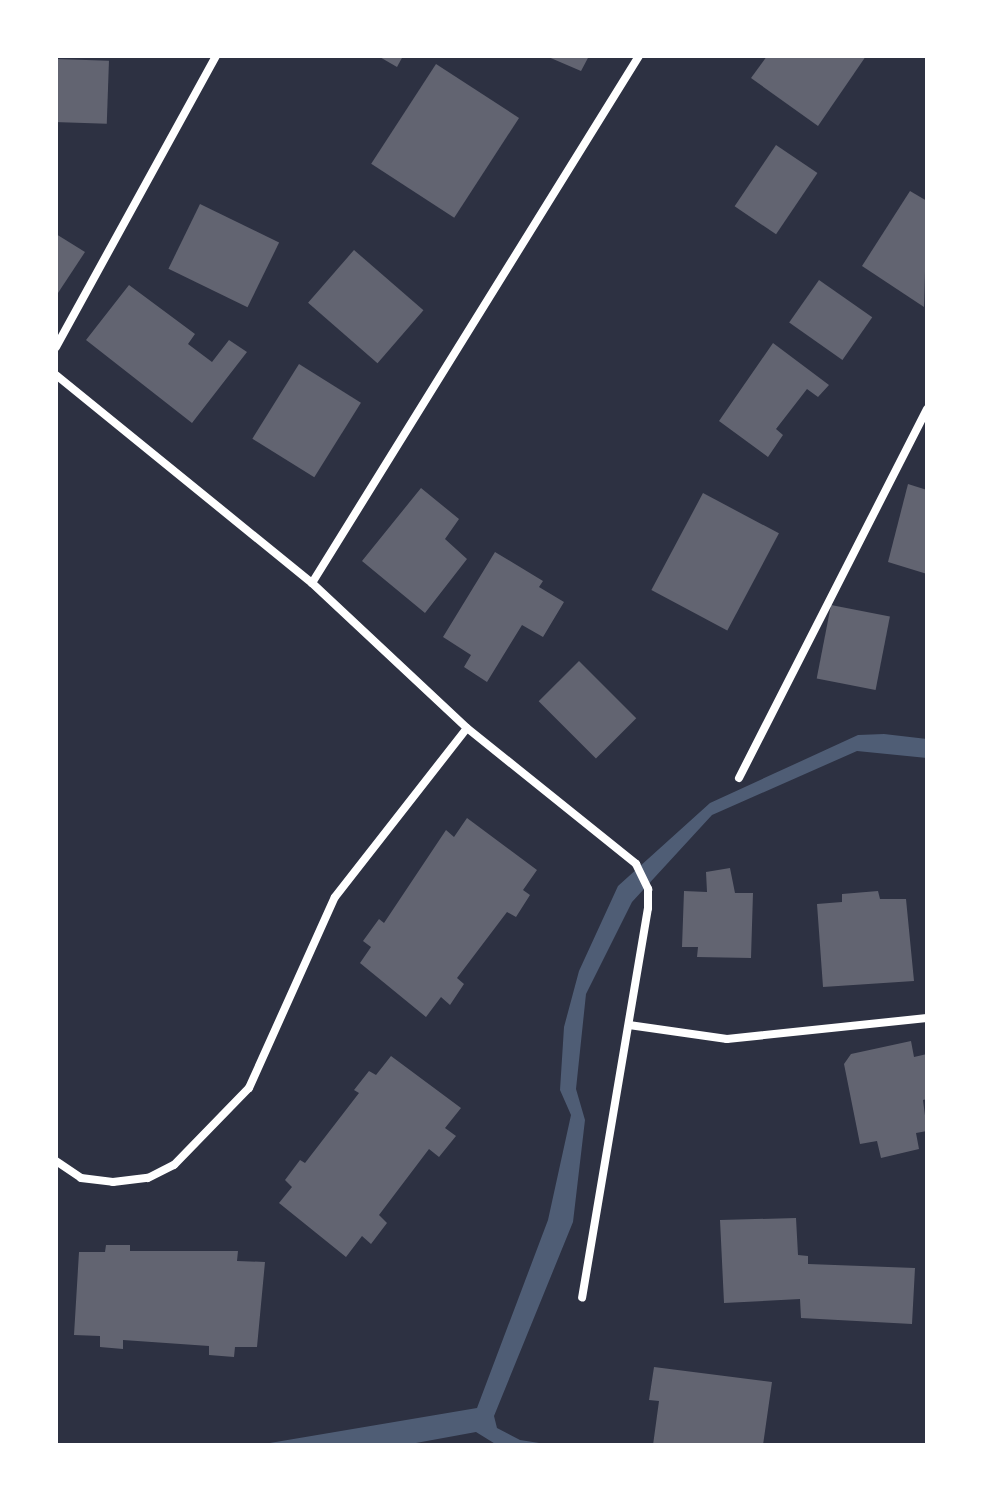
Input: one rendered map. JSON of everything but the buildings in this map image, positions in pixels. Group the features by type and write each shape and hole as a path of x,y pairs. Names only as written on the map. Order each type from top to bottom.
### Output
{"street":[{"path":"56,347 216,56"},
{"path":"312,583 639,56"},
{"path":"56,375 312,583 467,728 636,864 648,889 648,908 582,1297"},
{"path":"739,778 927,409"},
{"path":"56,1161 81,1178 113,1182 148,1178 174,1165 249,1088 335,897 467,728"},
{"path":"629,1025 727,1039 927,1018"}],"water":[{"path":"884,734 927,739 927,758 857,751 712,815 632,902 586,994 576,1089 585,1120 573,1222 494,1416 497,1428 520,1440 552,1445 497,1445 476,1432 405,1445 258,1445 477,1408 548,1220 571,1115 560,1090 564,1027 579,971 618,886 710,803 858,735"}]}
